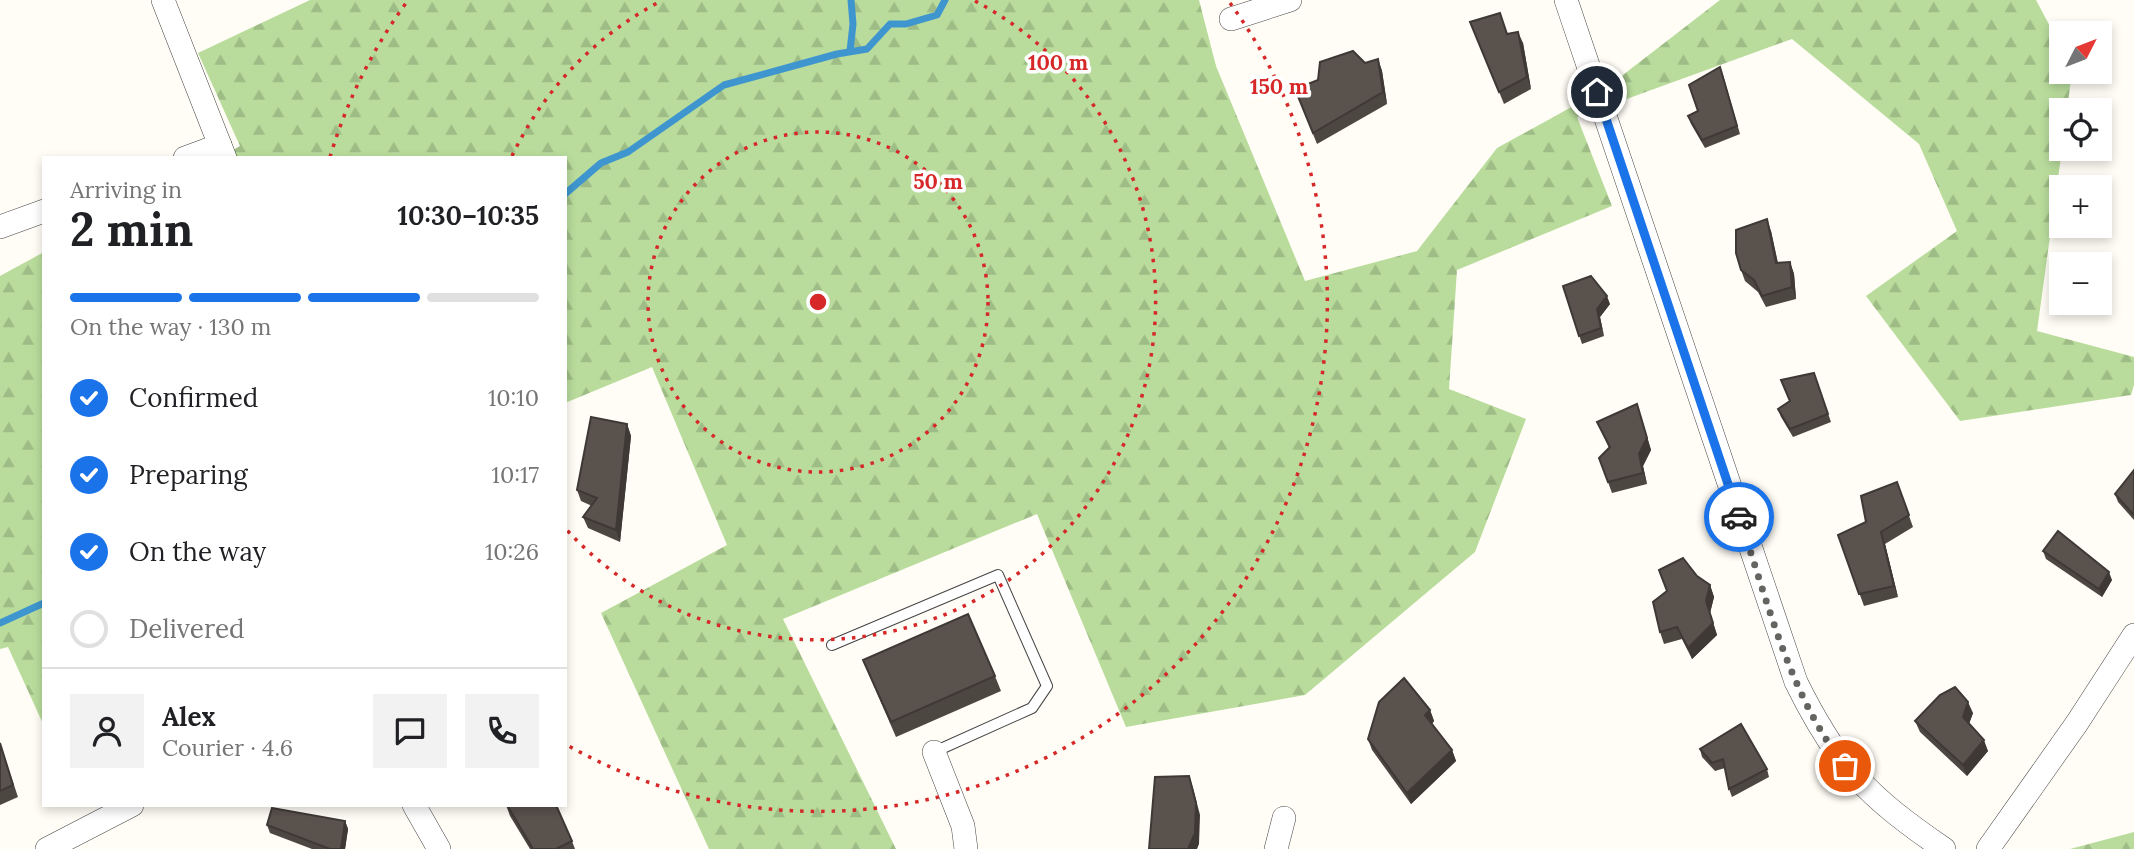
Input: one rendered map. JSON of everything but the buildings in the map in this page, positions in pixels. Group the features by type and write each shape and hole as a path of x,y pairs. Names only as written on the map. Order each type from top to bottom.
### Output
{"street":[{"path":"163,0 222,151 196,156"},
{"path":"1231,19 1290,0"},
{"path":"1566,0 1796,682 1832,749 1858,782 1891,812 1944,849"},
{"path":"0,227 42,212"},
{"path":"1988,849 2077,723 2134,635"},
{"path":"934,752 963,827 966,849"},
{"path":"47,849 128,807"},
{"path":"415,807 439,849"},
{"path":"1276,849 1284,818"}],"lane":[{"path":"832,645 998,575 1047,686 1032,708 934,752"}],"green space":[{"path":"310,0 1199,0 1216,66 1305,281 1417,251 1497,148 1606,88 1720,0 2036,0 2049,24 2049,84 2070,84 2069,98 2049,98 2049,161 2060,161 2058,175 2049,175 2050,238 2037,331 2134,357 2134,385 2131,395 1960,421 1866,296 1957,231 1919,144 1792,39 1577,117 1612,206 1457,270 1449,389 1526,419 1475,552 1305,695 1126,727 1037,514 783,619 896,849 709,849 601,613 727,545 652,367 567,402 567,156 222,156 240,146 198,53"},
{"path":"42,253 42,722 8,647 0,649 0,276"},
{"path":"2134,832 2134,849 2070,849"}],"waterway":[{"path":"850,51 853,24 851,0"},
{"path":"567,192 601,163 628,152 724,85 837,54 867,49 890,24 906,24 937,15 945,0"},
{"path":"0,623 42,604"}],"way so far":[{"path":"1739,517 1796,682 1814,719 1845,766"}],"route":[{"path":"1597,92 1739,517"}]}
